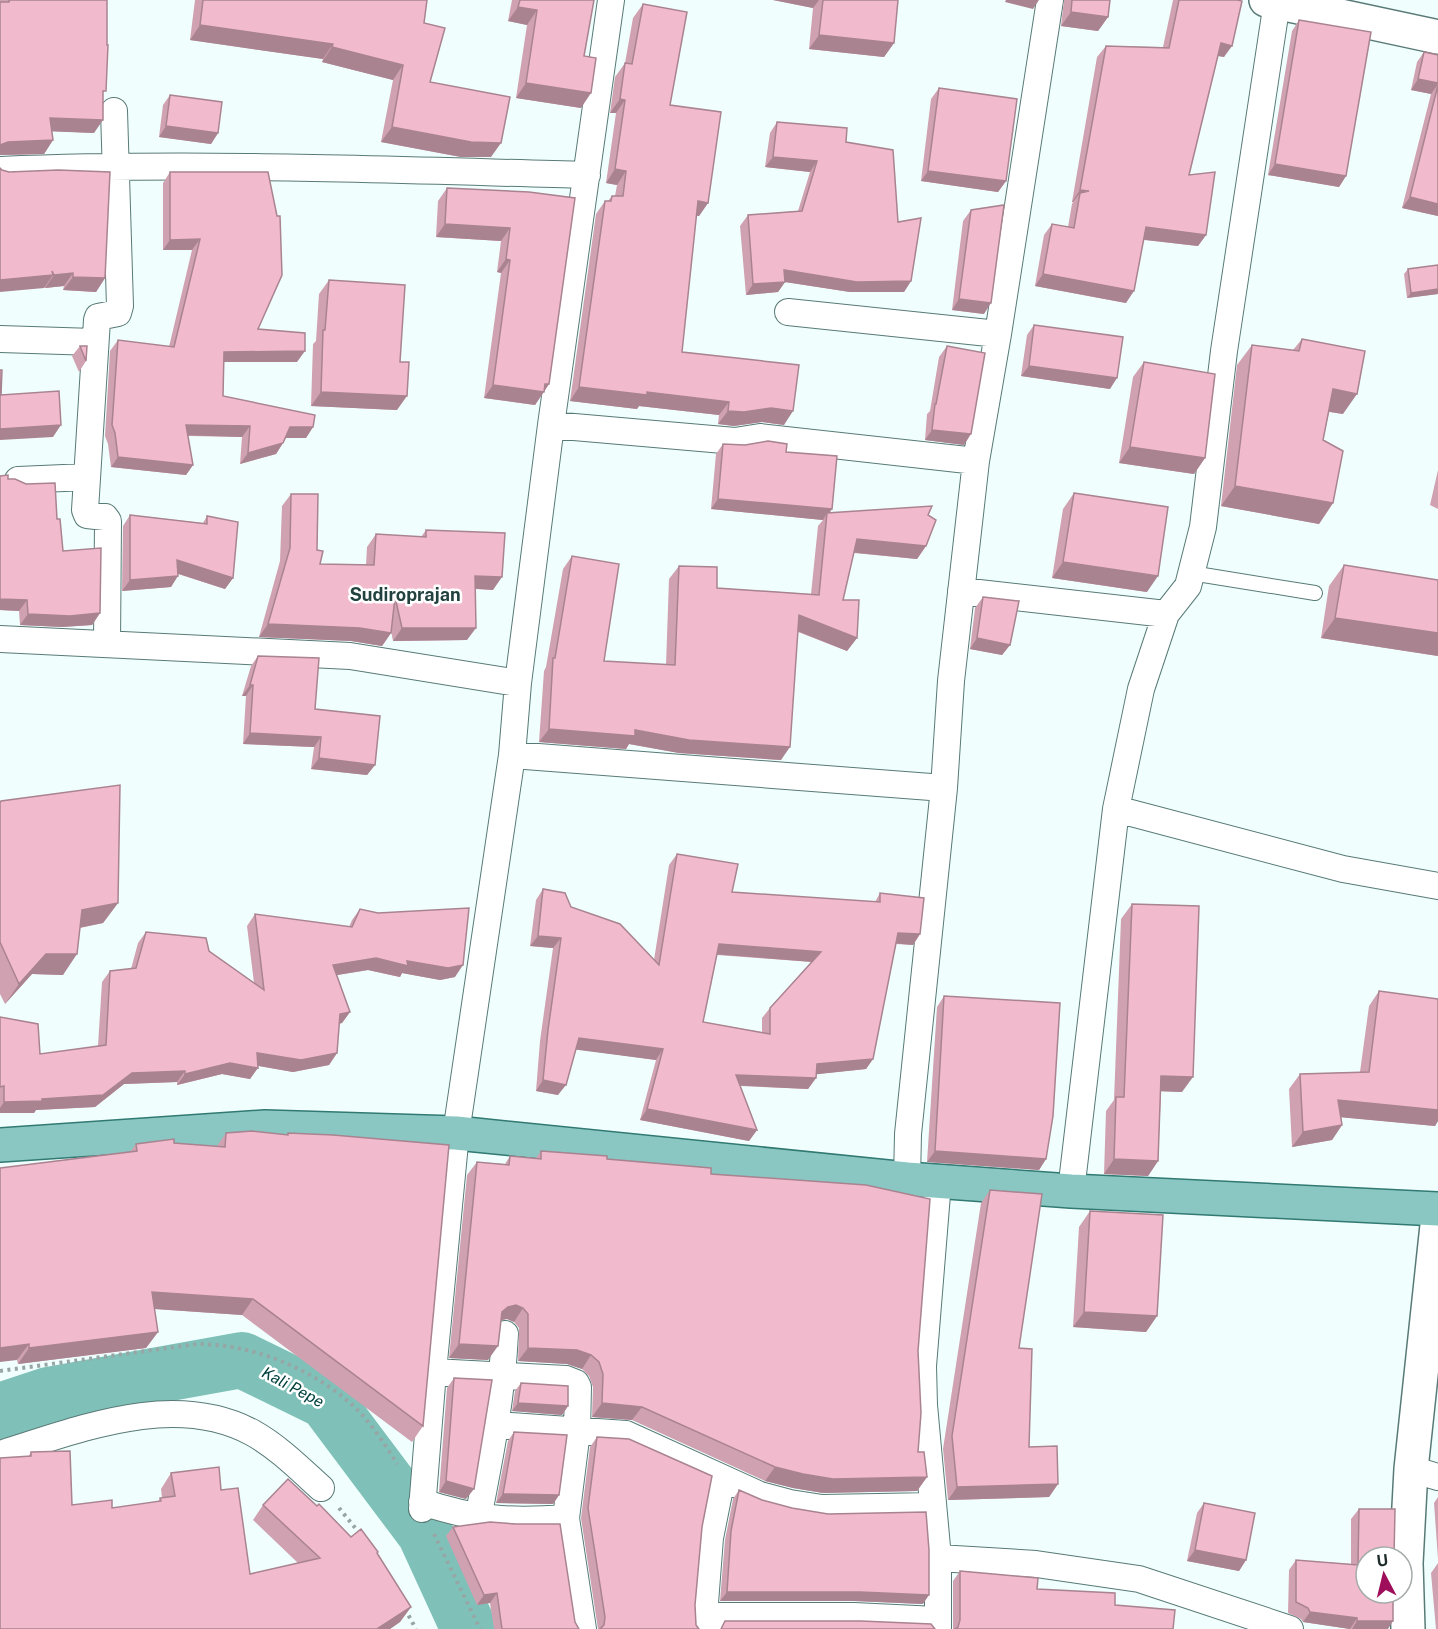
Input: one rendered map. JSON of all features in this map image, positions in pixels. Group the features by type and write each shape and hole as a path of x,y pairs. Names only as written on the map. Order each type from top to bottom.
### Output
{"main road":[{"path":"1271,1 1438,37"},
{"path":"0,1145 265,1127 456,1134 922,1180 1071,1191 1438,1209"},
{"path":"1408,1629 1406,1563 1425,1473 1438,1216"}],"street":[{"path":"566,1518 524,1521 477,1518 422,1505 456,1134 512,755 518,683 551,425 611,0"},
{"path":"722,1478 710,1538 703,1623 801,1615 938,1625 938,1558 924,1405 922,1180 908,1134 944,788 951,681 976,460 1050,0"},
{"path":"1071,1191 1116,809 1142,689 1166,614 1188,586 1203,527 1271,1"},
{"path":"107,643 108,521 105,518 87,514 85,511 94,342 98,317 118,313 120,306 114,111"},
{"path":"0,170 116,166 278,166 587,175"},
{"path":"788,312 998,334"},
{"path":"0,339 94,342"},
{"path":"551,425 735,441 760,436 976,460"},
{"path":"18,480 87,477"},
{"path":"961,591 1166,614"},
{"path":"0,639 350,656 518,683"},
{"path":"512,755 944,788"},
{"path":"1116,809 1343,869 1438,886"},
{"path":"477,1518 496,1425 503,1376 505,1334"},
{"path":"433,1372 566,1379 576,1383 579,1391 577,1431 566,1518 583,1629"},
{"path":"0,1454 65,1432 139,1417 172,1414 207,1417 230,1423 254,1434 321,1488"},
{"path":"496,1425 629,1435 760,1495 790,1503 822,1508 933,1506"},
{"path":"938,1558 1036,1564 1139,1579 1290,1629"}],"lane":[{"path":"1191,573 1315,592"}],"path":[{"path":"321,1488 352,1522 363,1538"},
{"path":"401,1603 416,1629"}],"building":[{"path":"9,0 107,0 108,45 106,91 103,91 103,120 50,118 53,140 8,142 0,145 0,2 9,2"},
{"path":"203,0 427,0 424,23 445,28 430,82 510,97 501,143 471,142 392,127 403,65 332,47 333,44 200,25"},
{"path":"520,0 594,0 584,56 596,58 591,93 526,83 537,10 518,7"},
{"path":"823,0 898,0 894,43 819,35"},
{"path":"1072,0 1110,0 1108,17 1071,12"},
{"path":"1179,0 1242,1 1232,46 1221,43 1189,175 1215,172 1206,235 1146,227 1134,291 1043,274 1052,224 1074,228 1080,193 1089,191 1080,190 1106,46 1169,48"},
{"path":"643,4 687,12 670,105 721,112 708,203 698,201 682,352 799,365 793,411 771,408 744,412 728,411 729,402 579,387 605,201 611,201 612,196 623,196 626,171 615,169 625,100 620,99 625,63 632,64"},
{"path":"1299,20 1371,32 1346,176 1275,164"},
{"path":"1424,52 1438,55 1438,83 1418,79"},
{"path":"1438,85 1438,204 1410,197"},
{"path":"939,88 1017,99 1006,181 928,171"},
{"path":"170,95 222,102 218,133 166,126"},
{"path":"777,122 847,128 846,142 893,150 898,222 921,218 911,281 857,282 784,270 785,282 753,284 748,215 802,211 817,161 773,157"},
{"path":"0,168 9,172 58,170 110,172 105,278 73,277 73,273 54,275 52,271 53,275 0,280"},
{"path":"170,172 268,172 277,216 280,216 282,275 258,329 305,333 305,351 224,352 223,396 315,415 313,427 290,427 283,443 248,453 250,426 186,425 193,465 118,457 112,425 118,340 174,347 200,239 170,240"},
{"path":"447,188 529,192 575,198 549,384 545,384 544,392 493,385 510,260 506,259 510,228 445,224"},
{"path":"1004,205 991,303 959,299 971,210"},
{"path":"1438,265 1438,289 1411,293 1408,269"},
{"path":"329,280 405,285 400,362 409,362 407,396 321,392 323,330 325,330"},
{"path":"1034,325 1123,337 1117,378 1029,366"},
{"path":"1302,339 1365,351 1357,394 1333,389 1323,440 1343,451 1333,503 1235,486 1252,345 1299,351"},
{"path":"80,346 87,346 86,361"},
{"path":"947,346 985,353 971,434 932,430"},
{"path":"1144,362 1215,374 1205,458 1130,447"},
{"path":"0,370 2,370 1,395 59,391 61,425 0,429"},
{"path":"768,441 787,444 786,452 837,456 832,509 718,499 723,444 745,445"},
{"path":"8,475 8,479 15,479 26,484 55,483 57,519 60,519 63,551 101,548 100,613 70,616 28,614 27,600 0,599 0,476"},
{"path":"1074,493 1168,507 1158,576 1063,562"},
{"path":"291,494 318,494 317,550 323,551 320,564 374,565 376,534 426,537 426,530 505,533 502,577 475,576 476,628 402,628 395,597 391,633 360,628 268,624 290,548"},
{"path":"932,506 928,515 936,520 926,546 857,539 843,600 859,600 857,638 799,615 790,747 689,740 635,730 635,736 549,729 553,658 555,658 572,556 619,564 604,661 675,665 679,566 717,567 717,588 819,595 827,513"},
{"path":"130,515 207,524 207,516 238,522 233,578 177,560 178,576 130,580"},
{"path":"1344,565 1438,580 1438,633 1335,618"},
{"path":"983,597 1019,601 1010,645 977,638"},
{"path":"258,656 319,658 315,709 380,716 375,765 319,758 321,737 250,733 253,685 250,685"},
{"path":"120,785 118,903 82,910 77,954 46,954 19,984 0,942 1,801"},
{"path":"677,854 738,864 732,892 880,902 880,893 924,898 920,934 898,933 873,1059 817,1064 816,1078 736,1075 757,1130 647,1109 663,1049 579,1038 566,1085 543,1080 561,938 538,936 543,889 565,893 571,907 620,924 659,965","holes":["719,944 821,952 770,1008 770,1034 703,1022"]},
{"path":"1132,904 1199,906 1193,1077 1161,1076 1158,1161 1114,1159 1116,1097 1124,1097"},
{"path":"469,908 463,965 448,968 407,961 408,966 376,958 333,965 350,1012 340,1014 337,1053 301,1060 257,1053 258,1068 230,1063 185,1074 185,1071 132,1073 103,1095 4,1102 4,1086 0,1087 0,1017 38,1024 40,1054 106,1045 110,971 136,968 146,932 206,938 209,951 264,990 255,914 352,927 360,909 378,913"},
{"path":"1379,991 1438,999 1438,1110 1338,1100 1342,1125 1303,1132 1300,1074 1369,1072"},
{"path":"944,996 1060,1003 1053,1116 1046,1159 935,1151"},
{"path":"252,1131 449,1145 423,1426 253,1299 152,1292 158,1332 29,1348 29,1344 0,1348 0,1168 137,1151 136,1144 174,1139 174,1143 225,1147 226,1133"},
{"path":"541,1151 711,1168 711,1174 866,1185 930,1199 918,1351 921,1413 918,1452 924,1452 927,1477 833,1479 803,1474 775,1467 642,1407 602,1403 603,1374 599,1362 591,1355 577,1350 528,1348 528,1314 516,1305 502,1312 498,1346 459,1344 477,1162 509,1165 510,1156 541,1159"},
{"path":"990,1190 1042,1194 1019,1348 1032,1349 1029,1447 1057,1446 1058,1484 957,1487 952,1436"},
{"path":"1090,1211 1163,1215 1157,1316 1084,1312"},
{"path":"454,1378 492,1380 474,1489 446,1481"},
{"path":"521,1383 568,1386 568,1406 518,1403"},
{"path":"514,1432 567,1435 559,1495 503,1494"},
{"path":"597,1437 629,1439 712,1476 702,1527 695,1605 696,1625 699,1629 600,1629 604,1625 605,1617 588,1508"},
{"path":"70,1451 72,1505 112,1500 112,1508 161,1501 160,1498 175,1496 171,1473 219,1467 221,1490 238,1488 250,1574 320,1558 263,1505 288,1479 317,1506 319,1504 351,1537 361,1529 378,1552 411,1607 377,1629 0,1629 0,1458 31,1456 31,1452"},
{"path":"739,1490 762,1500 828,1514 926,1512 929,1595 860,1592 727,1592 731,1531"},
{"path":"1204,1503 1255,1513 1246,1560 1195,1550"},
{"path":"1359,1509 1395,1509 1394,1545 1358,1545"},
{"path":"490,1522 560,1524 575,1622 579,1629 502,1629 497,1593 484,1595 453,1527"},
{"path":"1296,1560 1354,1565 1354,1605 1393,1605 1393,1621 1357,1621 1357,1618 1310,1612 1308,1608 1296,1602"},
{"path":"960,1571 1038,1578 1037,1589 1115,1593 1115,1605 1175,1610 1173,1629 955,1629 960,1620"},
{"path":"725,1621 861,1621 931,1624 935,1629 721,1629"}],"waterway":[{"name":"Kali Pepe","path":"0,1411 48,1395 242,1360 326,1401 425,1533 469,1629"}],"district":[{"name":"Sudiroprajan","path":"405,594"}]}
